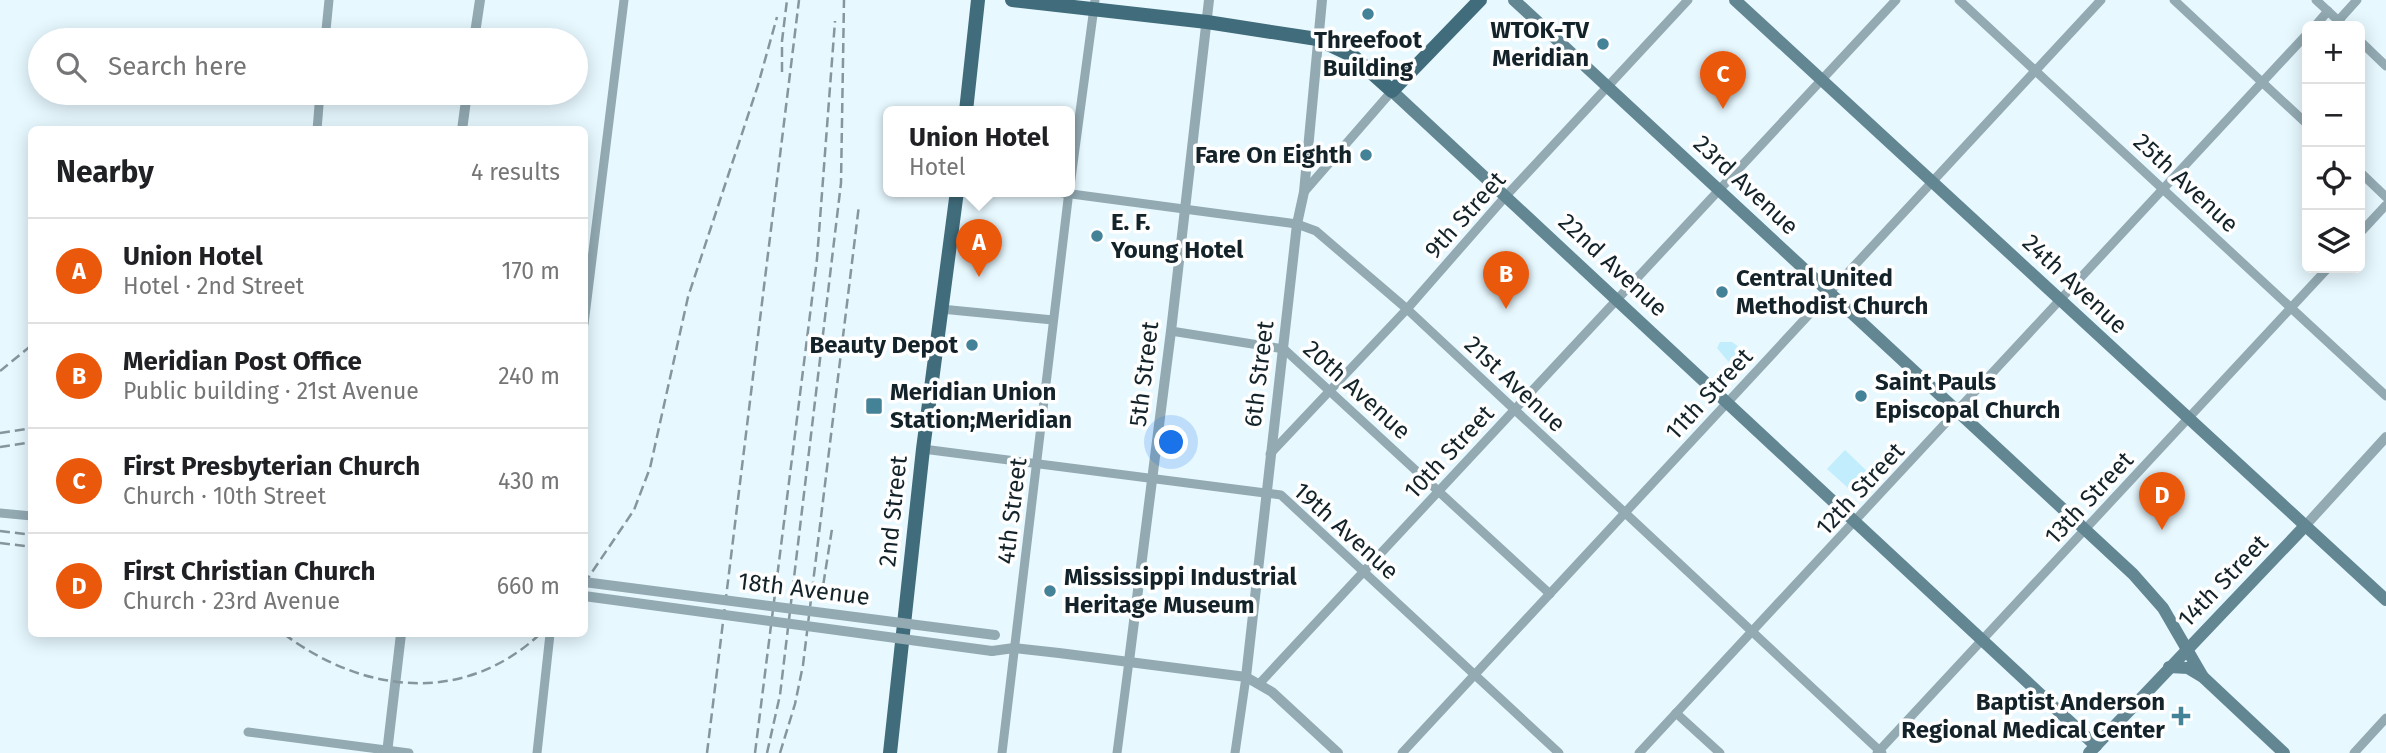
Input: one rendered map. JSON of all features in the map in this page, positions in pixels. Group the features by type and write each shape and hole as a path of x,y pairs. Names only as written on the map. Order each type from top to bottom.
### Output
{"main road":[{"path":"967,106 978,0"},
{"name":"22nd Avenue","path":"1012,0 1094,4 1317,39 1353,56 1982,639 2092,749"},
{"path":"1392,91 1480,0"},
{"name":"23rd Avenue","path":"1514,0 2086,530 2151,594 2188,649 2203,677"},
{"name":"24th Avenue","path":"1735,0 2386,600"},
{"name":"2nd Street","path":"890,753 923,449 956,197"},
{"name":"14th Street","path":"2092,749 2305,526"},
{"name":"23rd Avenue","path":"2169,667 2188,668 2203,677 2284,753"}],"street":[{"path":"326,28 329,0"},
{"path":"476,28 480,0"},
{"path":"588,261 624,0"},
{"name":"5th Street","path":"1117,753 1171,331 1209,0"},
{"name":"6th Street","path":"1235,753 1297,224 1304,192 1322,0"},
{"name":"9th Street","path":"1270,454 1407,309 1506,197 1688,0"},
{"name":"10th Street","path":"1259,684 1896,0"},
{"name":"25th Avenue","path":"1959,0 2386,396"},
{"name":"11th Street","path":"1402,753 2101,0"},
{"path":"2174,0 2302,119"},
{"path":"2316,0 2339,21"},
{"path":"2342,21 2357,0"},
{"name":"4th Street","path":"1075,145 1094,4"},
{"path":"2319,21 2328,11"},
{"name":"12th Street","path":"1639,753 1959,412 2302,40"},
{"path":"2365,46 2386,66"},
{"path":"1304,192 1392,91"},
{"path":"317,126 319,105"},
{"path":"463,126 465,105"},
{"path":"2365,177 2386,197"},
{"name":"21st Avenue","path":"1075,191 1297,224 1316,231 1407,309 1879,752"},
{"name":"4th Street","path":"1002,753 1068,197"},
{"path":"2365,228 2386,205"},
{"name":"13th Street","path":"1879,752 2323,273"},
{"path":"941,309 1053,320"},
{"name":"20th Avenue","path":"1171,331 1284,349 1550,594"},
{"name":"14th Street","path":"2305,526 2386,437"},
{"name":"19th Avenue","path":"923,449 1152,476 1281,495 1559,753"},
{"path":"0,513 28,516"},
{"name":"18th Avenue","path":"588,583 995,635 1014,648"},
{"name":"18th Avenue","path":"588,597 992,651 1014,648 1246,677 1272,692 1338,753"},
{"path":"387,752 401,637"},
{"path":"537,753 550,637"},
{"path":"1676,713 1720,753"},
{"path":"2354,753 2386,718"},
{"path":"248,732 409,753"}],"shaded area":[{"path":"1720,342 1732,342 1746,352 1732,366 1717,348"},
{"path":"1845,450 1873,477 1856,495 1827,469"}],"railway":[{"path":"782,72 782,41 787,0"},
{"path":"707,753 799,0"},
{"path":"767,753 780,695 841,183 844,0"},
{"path":"588,578 634,510 650,468 688,297 758,85 777,17"},
{"path":"755,753 817,259 835,21"},
{"path":"780,753 795,704 803,665 859,205"},
{"path":"0,371 28,348"},
{"path":"0,433 28,429"},
{"path":"0,447 28,443"},
{"path":"821,599 832,529"},
{"path":"0,531 28,534"},
{"path":"0,543 28,546"},
{"path":"289,637 315,654 347,669 380,679 414,683 447,681 479,672 510,657 536,637"}],"place":[{"name":"Threefoot Building","path":"1368,14"},
{"name":"WTOK-TV Meridian","path":"1603,44"},
{"name":"First Presbyterian Church","path":"1723,109"},
{"name":"Fare On Eighth","path":"1366,155"},
{"name":"E. F. Young Hotel","path":"1097,236"},
{"name":"Union Hotel","path":"979,277"},
{"name":"Central United Methodist Church","path":"1722,292"},
{"name":"Meridian Post Office","path":"1506,309"},
{"name":"Beauty Depot","path":"972,345"},
{"name":"Saint Pauls Episcopal Church","path":"1861,396"},
{"name":"Meridian Union Station;Meridian","path":"874,406"},
{"name":"First Christian Church","path":"2162,530"},
{"name":"Mississippi Industrial Heritage Museum","path":"1050,591"},
{"name":"Baptist Anderson Regional Medical Center","path":"2181,716"}]}
